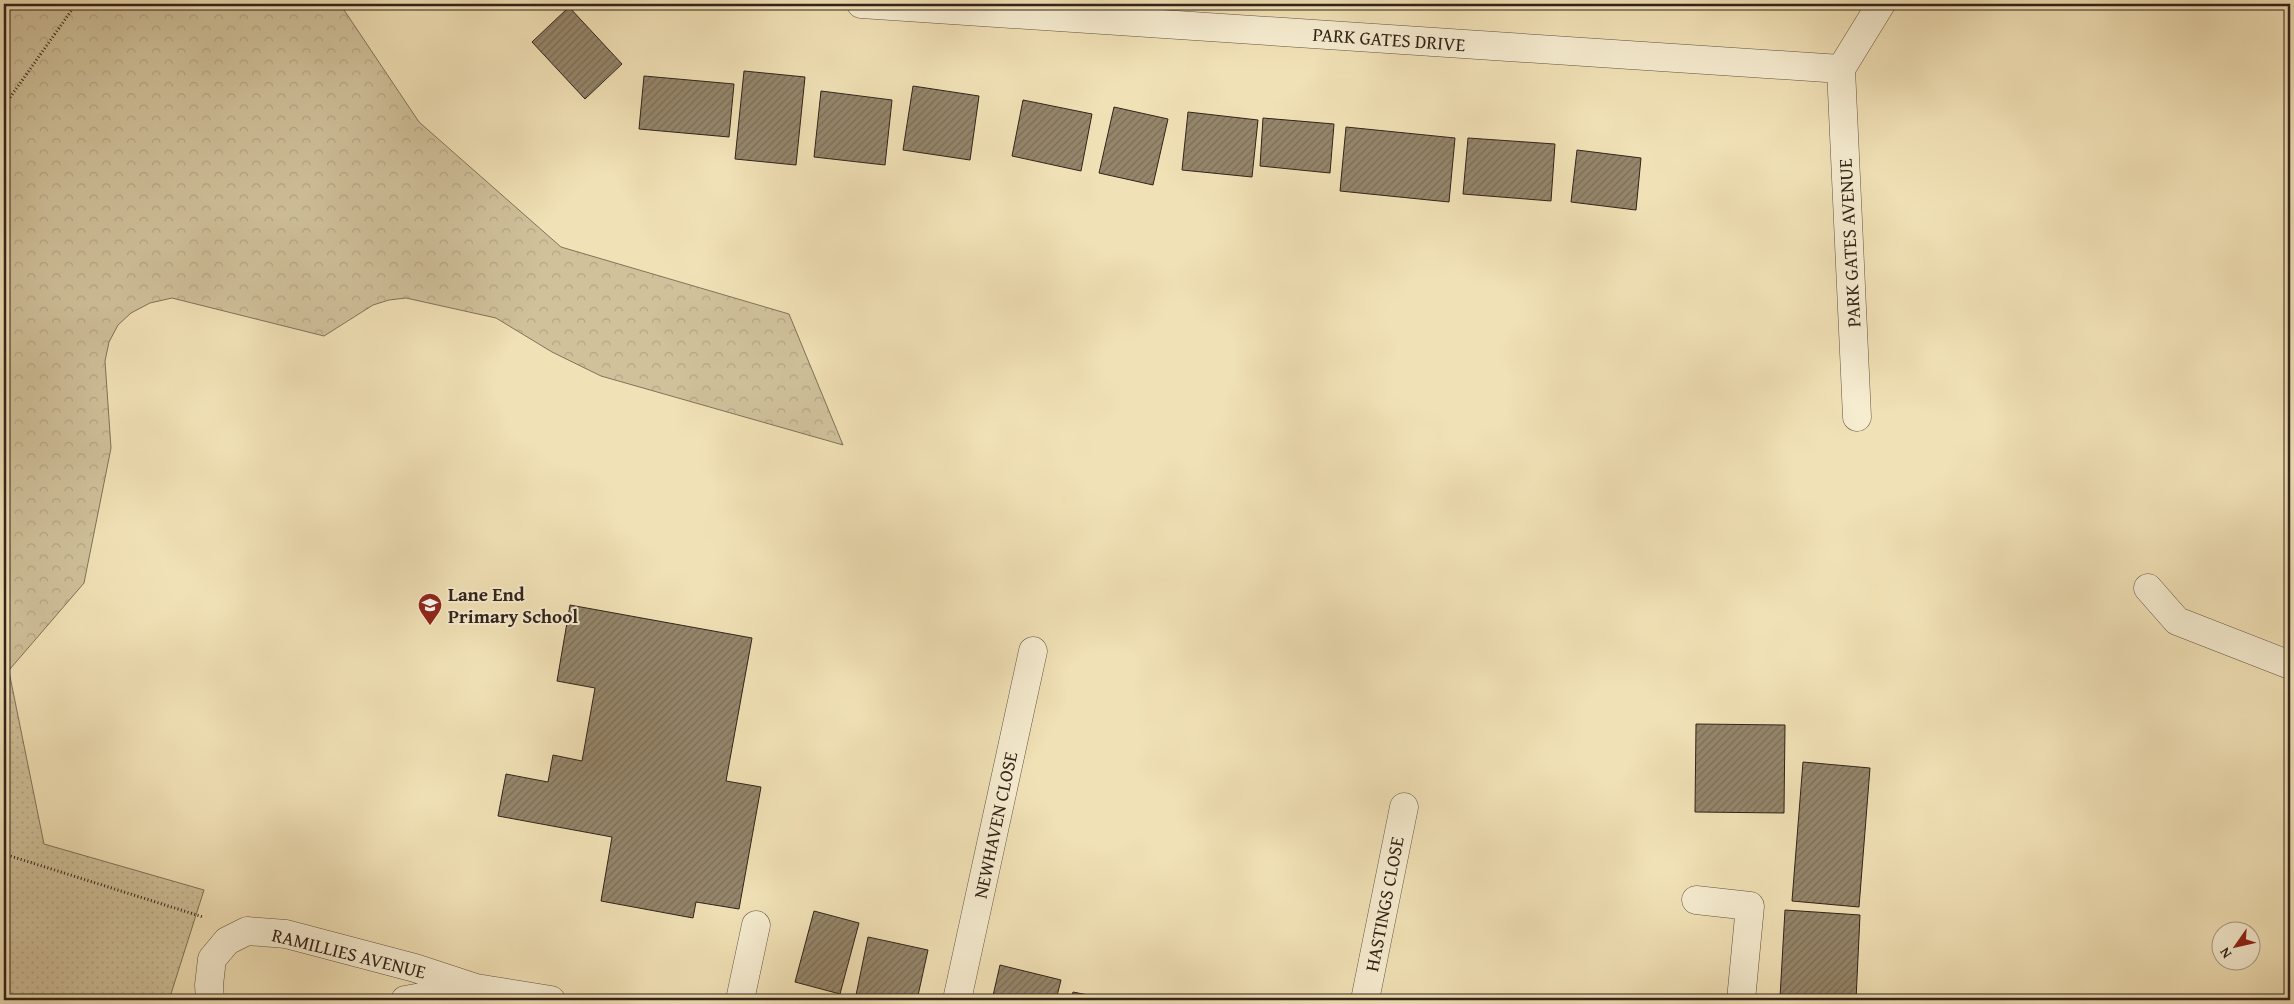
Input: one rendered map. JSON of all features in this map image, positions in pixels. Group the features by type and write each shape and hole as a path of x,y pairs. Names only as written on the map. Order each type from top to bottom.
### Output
{"street":[{"name":"PARK GATES DRIVE","path":"861,4 1841,69"},
{"path":"1841,69 1881,4"},
{"name":"PARK GATES AVENUE","path":"1841,69 1857,417"},
{"path":"2148,588 2176,621 2290,665"},
{"name":"NEWHAVEN CLOSE","path":"957,1000 1033,650"},
{"name":"HASTINGS CLOSE","path":"1365,1000 1404,807"},
{"path":"1696,900 1750,906 1741,1000"},
{"path":"740,1000 756,925"},
{"name":"RAMILLIES AVENUE","path":"210,1000 209,985 212,960 227,941 246,930 286,934 415,968 476,988 551,1000"},
{"name":"RAMILLIES AVENUE","path":"405,1000 476,988"}],"path":[{"path":"4,106 76,4"},
{"path":"4,854 246,930"}],"green space":[{"path":"4,4 340,4 419,122 561,247 789,314 843,445 601,376 552,352 496,318 406,298 389,300 373,305 324,336 172,298 150,303 131,313 118,325 109,342 105,361 111,448 84,583 10,669 4,647"},
{"path":"4,647 44,844 204,890 169,1000 4,1000"}],"building":[{"path":"569,7 622,64 585,99 532,42"},
{"path":"744,71 805,77 796,165 735,159"},
{"path":"644,76 734,84 729,137 639,129"},
{"path":"913,86 979,96 970,160 903,150"},
{"path":"821,91 892,100 885,165 814,157"},
{"path":"1023,100 1092,114 1081,171 1012,156"},
{"path":"1114,107 1168,119 1153,185 1099,173"},
{"path":"1188,112 1258,120 1252,177 1182,170"},
{"path":"1263,118 1334,124 1330,173 1260,166"},
{"path":"1346,127 1455,138 1449,202 1340,191"},
{"path":"1468,138 1555,144 1551,201 1463,194"},
{"path":"1577,150 1641,158 1636,210 1571,202"},
{"name":"Lane End Primary School","path":"570,605 752,638 726,781 761,787 739,909 696,902 693,918 601,901 612,837 498,816 506,774 548,782 553,755 582,761 595,688 557,681"},
{"path":"1696,724 1785,725 1784,813 1695,812"},
{"path":"1803,762 1870,768 1859,907 1792,901"},
{"path":"1785,910 1860,915 1856,1000 1780,997"},
{"path":"814,911 859,923 840,994 795,982"},
{"path":"868,937 928,950 917,1000 855,1000"},
{"path":"1000,965 1061,980 1056,1000 992,1000"},
{"path":"1073,992 1113,1000 1071,1000"}],"place":[{"name":"Lane End Primary School","path":"430,626"}]}
